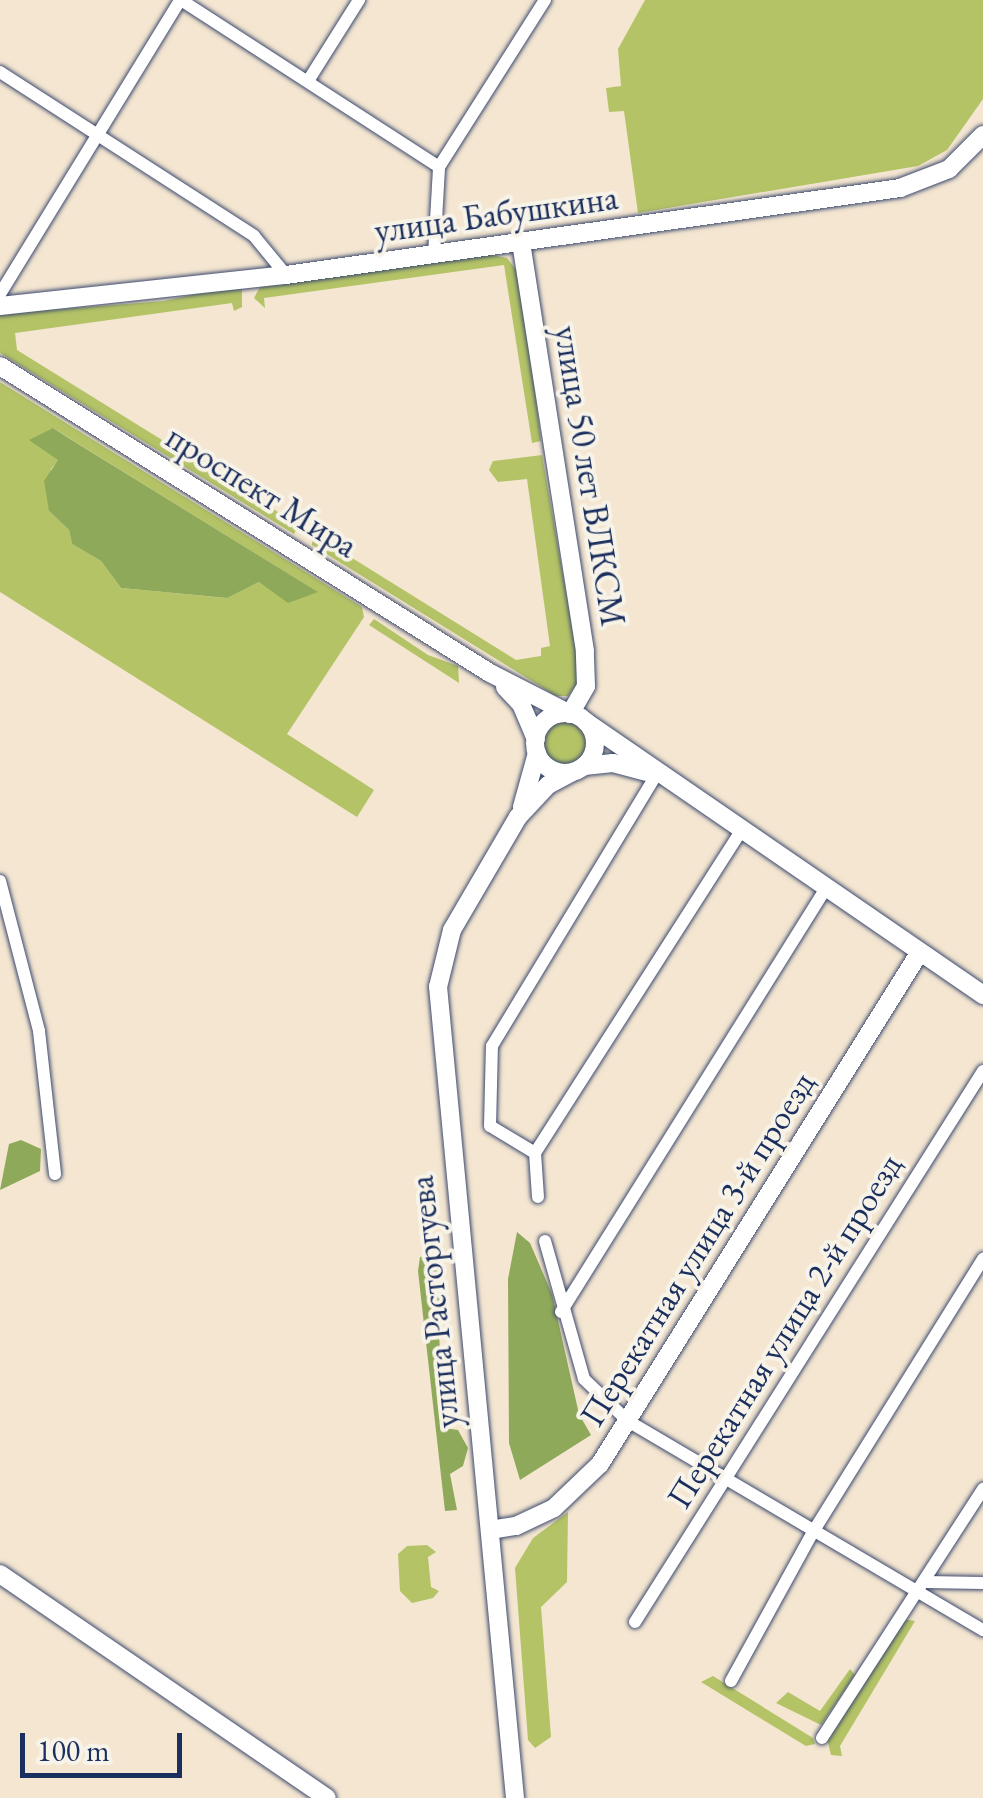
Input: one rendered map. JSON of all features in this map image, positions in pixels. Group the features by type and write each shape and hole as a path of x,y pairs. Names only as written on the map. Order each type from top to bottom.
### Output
{"main road":[{"name":"улица Бабушкина","path":"0,306 286,275 900,188 948,169 983,135"},
{"name":"улица 50 лет ВЛКСМ","path":"522,244 585,651 586,686 578,718 595,741 578,770"},
{"name":"проспект Мира","path":"0,366 490,673 578,718"},
{"name":"проспект Мира","path":"490,673 521,704 536,746"},
{"path":"656,775 620,764 550,769 536,746 546,720 578,718 918,955 983,995"},
{"name":"улица Расторгуева","path":"518,817 536,746"},
{"name":"улица Расторгуева","path":"516,1798 438,987 452,930 518,817 548,785 578,770"},
{"name":"Перекатная улица 3-й проезд","path":"490,1530 526,1523 563,1501 600,1464 918,955"},
{"path":"0,1574 327,1798"}],"street":[{"path":"0,294 180,0 439,167"},
{"path":"308,81 359,0"},
{"path":"434,255 432,206 439,167 545,0"},
{"path":"0,72 254,236 286,275"},
{"path":"535,1153 490,1126 492,1046 656,775"},
{"path":"538,1196 535,1153 741,831"},
{"path":"0,881 39,1032 55,1174"},
{"path":"561,1312 826,888"},
{"name":"Перекатная улица 2-й проезд","path":"635,1622 983,1071"},
{"path":"545,1241 561,1312 584,1379 628,1420 813,1532 921,1587 983,1630"},
{"path":"730,1682 813,1532 983,1259"},
{"path":"822,1738 983,1489"},
{"path":"921,1587 983,1583"}],"green space":[{"path":"645,0 983,0 983,99 947,150 918,166 638,213 624,111 609,112 606,88 621,86 618,49"},
{"path":"487,254 507,258 521,276 541,441 532,443 504,265 264,298 265,308 254,298 261,285"},
{"path":"219,289 242,289 242,307 234,311 232,303 15,333 17,350 291,520 301,520 294,534 0,353 0,314 164,301"},
{"path":"0,382 362,607 364,617 287,734 374,790 357,817 0,592","holes":["53,428 317,592 259,582 226,598 121,588 101,561 72,544 69,530 49,511 51,469 59,460"]},
{"path":"53,428 318,592 288,603 259,582 227,598 121,588 101,561 72,544 69,530 49,511 44,481 58,460 29,440"},
{"path":"542,455 581,678 568,696 556,696 312,545 313,531 324,529 328,543 516,660 541,656 541,648 550,646 527,479 498,482 489,470 493,461"},
{"path":"374,619 428,655 458,666 459,683 369,625"},
{"path":"566,717 584,725 592,743 584,761 566,769 548,761 540,743 548,725"},
{"path":"21,1140 41,1149 40,1171 0,1190 9,1144"},
{"path":"517,1232 530,1243 552,1294 579,1414 591,1435 520,1480 509,1443 508,1279"},
{"path":"434,1255 444,1267 439,1333 444,1428 458,1430 468,1448 463,1466 450,1474 457,1510 445,1511 418,1271 420,1257"},
{"path":"568,1512 567,1582 541,1607 551,1737 535,1748 528,1740 515,1568 533,1538"},
{"path":"427,1545 436,1552 428,1557 431,1587 439,1591 433,1598 412,1603 400,1591 398,1554 407,1546"},
{"path":"904,1619 915,1621 840,1746 842,1756 831,1755 827,1739"},
{"path":"850,1669 855,1675 821,1725 776,1703 788,1692 820,1711"},
{"path":"713,1676 813,1738 815,1744 806,1746 701,1682"}]}
